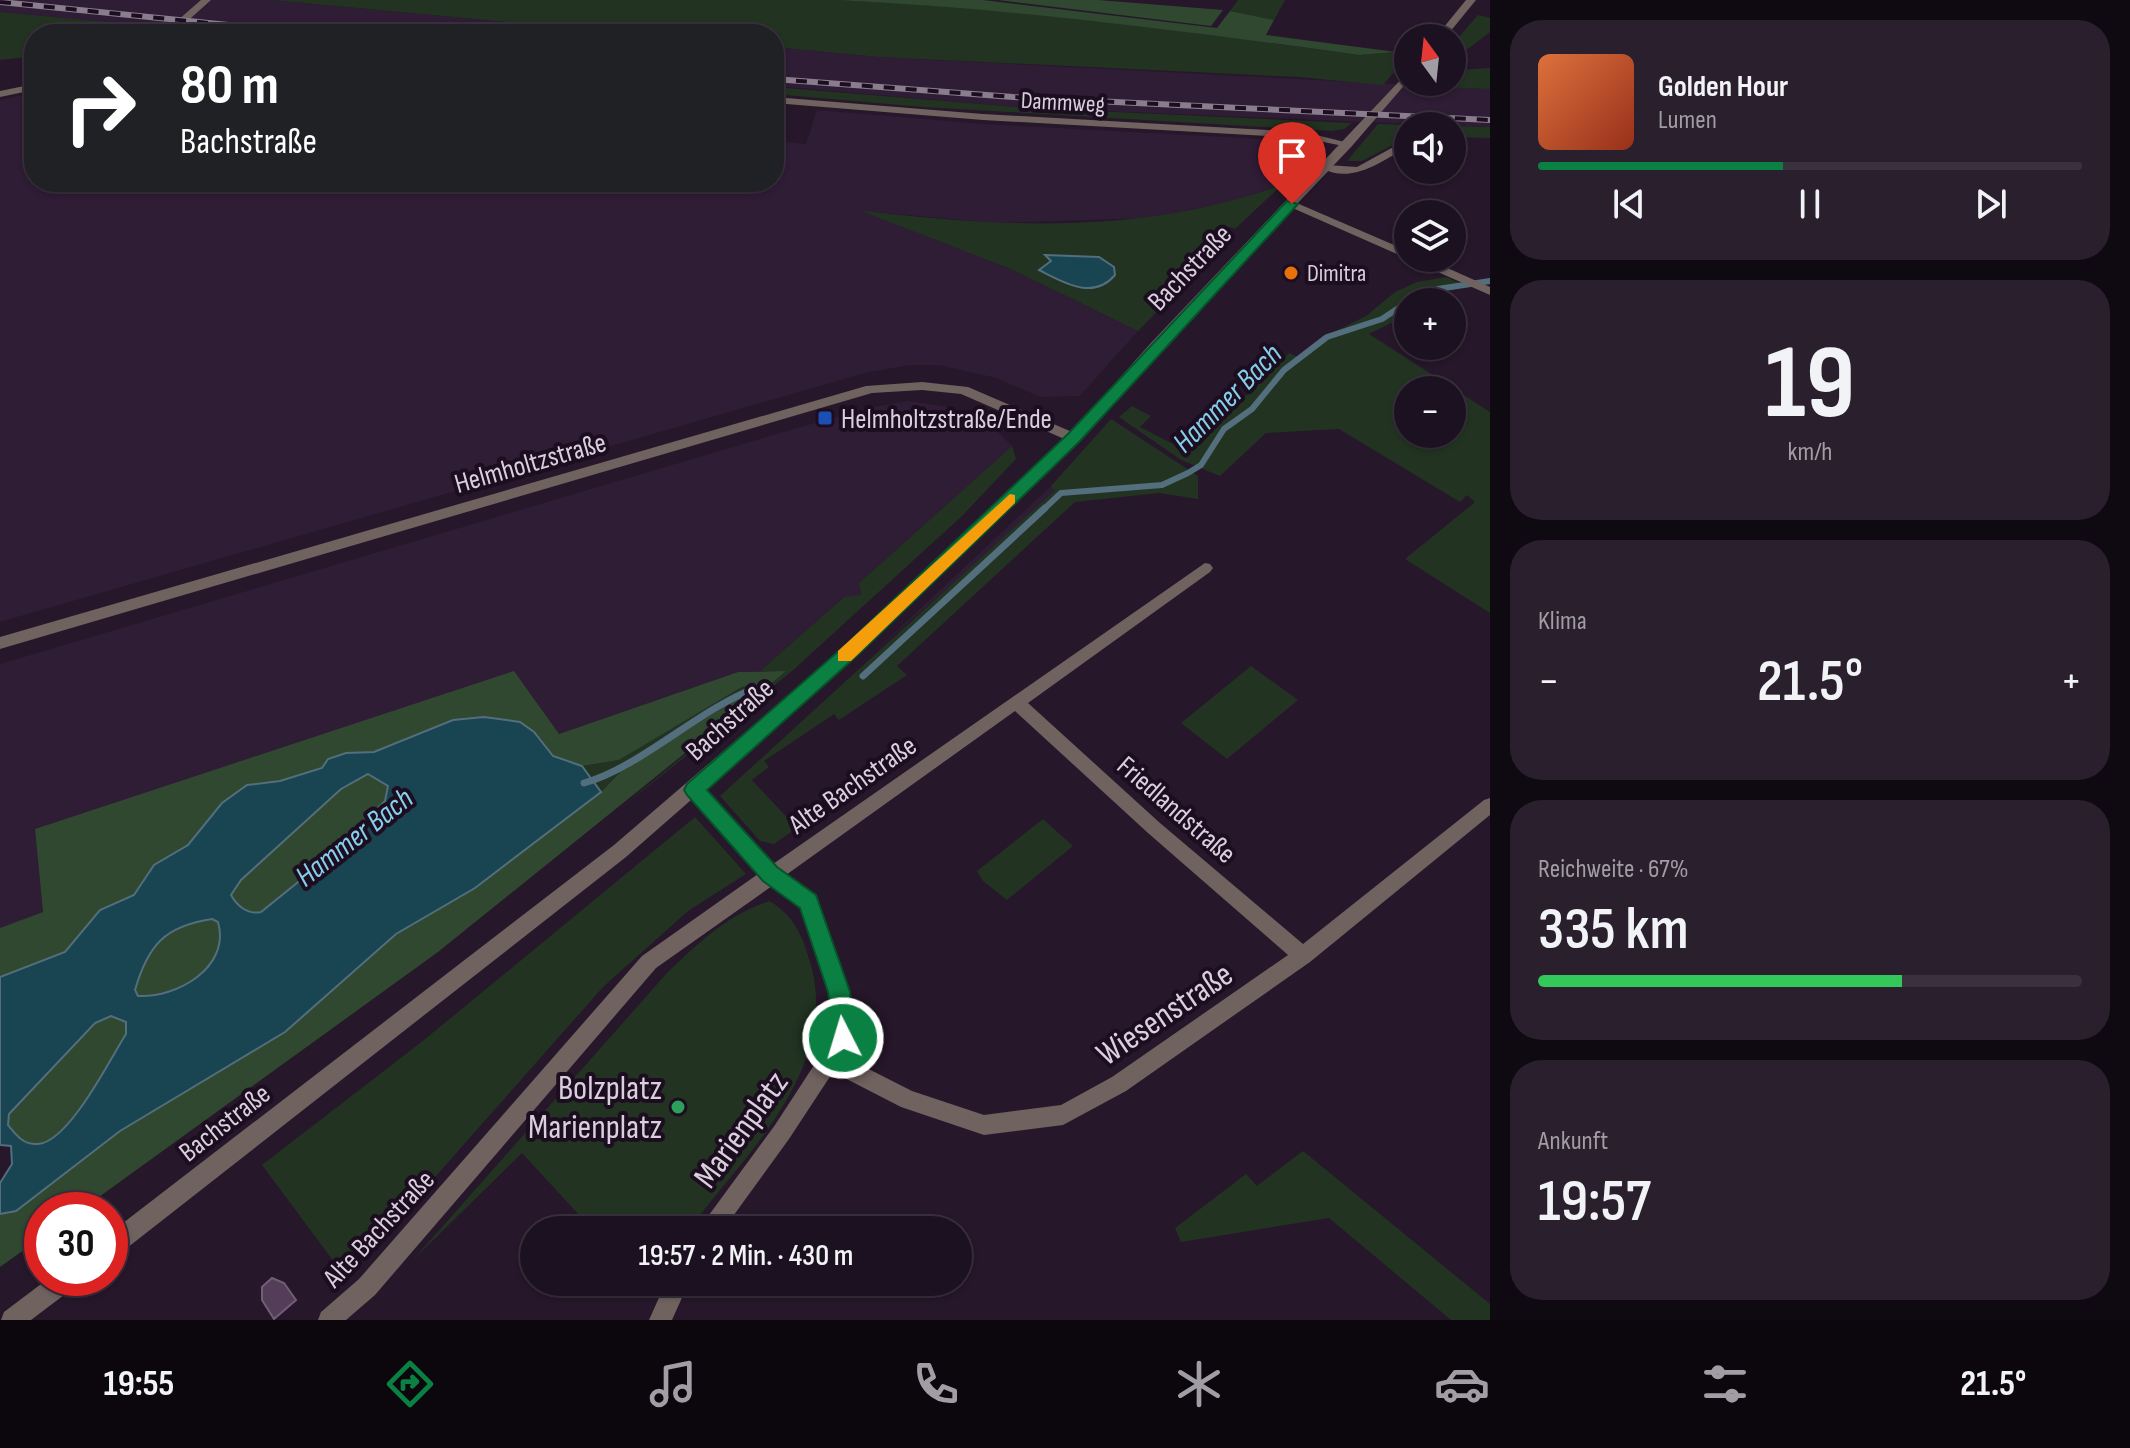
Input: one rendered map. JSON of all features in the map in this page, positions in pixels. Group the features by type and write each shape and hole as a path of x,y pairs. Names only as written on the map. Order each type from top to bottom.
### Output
{"street":[{"path":"178,24 206,0"},
{"path":"1451,24 1471,0"},
{"path":"0,94 24,89"},
{"name":"Bachstraße","path":"128,1233 694,790 855,647 1074,438 1327,168 1394,91"},
{"name":"Dammweg","path":"784,101 983,117 1304,135 1348,144"},
{"path":"1327,168 1359,170 1394,150"},
{"path":"1292,204 1394,249"},
{"path":"1446,272 1490,291"},
{"name":"Helmholtzstraße","path":"0,643 871,389 922,386 963,390 1074,438"},
{"name":"Alte Bachstraße","path":"329,1320 367,1287 649,962 1205,568"},
{"name":"Friedlandstraße","path":"1016,702 1154,828 1303,956"},
{"name":"Marienplatz","path":"694,790 770,874 809,902 839,992 843,1038 782,1132 719,1216"},
{"name":"Wiesenstraße","path":"830,1060 908,1100 984,1125 1063,1115 1119,1084 1303,956 1490,805"},
{"path":"12,1320 44,1296"},
{"path":"660,1320 671,1296"}],"shaded area":[{"path":"0,0 272,0 528,24 127,24 0,12"},
{"path":"784,48 879,57 1394,84 1394,96 1466,96 1466,88 1490,89 1490,127 1466,126 1466,112 1394,112 1394,123 1029,108 784,87"},
{"path":"24,95 24,192 784,192 784,142 806,144 817,110 984,124 1320,142 1283,184 1229,202 1151,218 995,223 863,211 1013,270 1138,331 1080,396 1040,397 996,378 939,365 910,365 865,373 0,622 0,100"},
{"path":"908,401 949,407 995,429 1012,446 859,583 861,596 844,597 760,671 738,672 559,734 36,829 43,913 0,928 0,664 790,430 868,408"},
{"path":"1051,486 1056,489 1014,530 858,667"}],"green space":[{"path":"272,0 836,0 944,5 1118,22 1359,55 1394,52 1394,72 1383,85 1298,77 879,57 784,48 784,24 528,24"},
{"path":"836,0 983,0 1217,28 1230,11 1274,20 1266,35 1394,52 1359,55 1163,29"},
{"path":"998,0 1098,0 1223,10 1211,26"},
{"path":"1238,0 1285,0 1274,20 1230,11"},
{"path":"0,12 130,24 24,24 24,57 0,60"},
{"path":"1478,15 1490,18 1490,32 1466,50 1466,29"},
{"path":"1490,68 1490,89 1466,88 1466,69"},
{"path":"784,88 1029,108 1352,123 1344,129 1332,131 922,107 784,95"},
{"path":"1378,124 1394,124 1394,144 1362,161 1347,161"},
{"path":"1466,126 1490,127 1490,138 1466,137"},
{"path":"1283,184 1235,229 1229,227 1225,231 1230,234 1217,251 1138,331 1013,270 859,210 966,221 1073,223 1179,212"},
{"path":"1446,277 1467,286 1452,288 1404,288 1417,282"},
{"path":"1394,293 1394,322 1369,334 1394,350 1394,360 1409,360 1434,376 1394,376 1394,448 1466,448 1466,397 1490,412 1490,613 1405,559 1475,502 1467,495 1460,502 1339,429 1266,433 1220,476 1181,460 1119,417 1132,406 1151,416 1140,427 1189,452 1289,353 1298,357 1322,338 1366,316"},
{"path":"1111,419 1198,476 1198,499 1159,493 1075,502 897,666 907,675 839,720 834,714 764,761 769,767 752,780 797,828 774,844 760,841 720,796 1055,490 1051,486"},
{"path":"1012,446 1016,459 962,516 791,672 616,812 759,693 741,697 626,766 601,792 582,766 619,760 742,687 773,682 785,671 760,671 844,597 861,595 859,583"},
{"path":"1251,666 1298,700 1227,759 1181,723"},
{"path":"514,671 559,734 738,672 786,671 773,682 742,687 619,760 582,766 553,756 534,732 520,722 484,717 453,720 374,752 345,753 329,759 322,768 280,781 247,785 222,803 188,845 154,865 134,895 100,910 65,952 0,977 0,928 43,912 35,829"},
{"path":"761,692 438,952 106,1192 41,1192 120,1131 285,1032 396,934 475,888 601,792 626,766 741,697"},
{"path":"368,774 388,786 385,801 313,870 261,912 247,911 236,903 231,895 241,880 341,789"},
{"path":"695,817 746,874 688,911 603,987 346,1278 262,1165 424,1040"},
{"path":"1043,819 1073,846 1007,900 983,881 977,871"},
{"path":"770,901 797,928 811,965 816,1003 812,1040 800,1075 782,1108 699,1216 580,1216 522,1153 412,1261 667,973 702,940"},
{"path":"212,919 218,922 220,938 208,966 183,985 153,995 138,996 135,990 140,974 161,940 182,927"},
{"path":"111,1016 126,1022 126,1034 75,1115 50,1140 33,1144 20,1139 8,1125 9,1114 95,1023"},
{"path":"1303,1151 1490,1304 1490,1320 1451,1320 1329,1218 1181,1242 1175,1228 1246,1174 1257,1186"},
{"path":"24,1205 24,1250 0,1267 0,1214 16,1211"}],"water":[{"path":"1045,255 1099,257 1114,267 1115,275 1097,287 1078,287 1039,270 1051,261"},
{"path":"484,717 520,722 534,732 553,756 582,766 601,792 475,888 396,934 285,1032 120,1131 41,1192 24,1192 24,1205 16,1211 0,1214 0,1183 12,1164 11,1146 0,1145 0,977 65,952 100,910 134,895 154,865 188,845 222,803 247,785 280,781 322,768 328,759 346,753 374,752 453,720","holes":["368,774 388,786 385,801 313,870 261,912 247,911 236,903 231,895 241,880 341,789","212,919 218,922 220,938 208,966 183,986 168,992 138,996 135,990 140,974 161,940 182,927","111,1016 126,1022 126,1034 75,1115 50,1140 33,1144 17,1136 8,1125 9,1114 95,1023"]}],"building":[{"path":"272,1278 284,1283 296,1300 274,1319 262,1300 262,1287"}],"waterway":[{"name":"Hammer Bach","path":"1043,510 1061,493 1162,485 1188,473 1201,465 1224,429 1252,409 1284,370 1327,337 1382,319 1415,297 1438,289 1490,281"},
{"name":"Hammer Bach","path":"863,676 1045,508"},
{"name":"Hammer Bach","path":"584,783 627,764 713,709 758,687"}],"railway":[{"path":"0,2 219,24"},
{"path":"784,80 1013,97 1490,120"}],"slow traffic":[{"path":"844,656 1010,499"}],"place":[{"name":"Dimitra","path":"1291,273"},
{"name":"Helmholtzstraße/Ende","path":"825,418"},
{"name":"Bolzplatz Marienplatz","path":"678,1107"}],"route":[{"path":"843,1038 839,992 809,902 770,874 694,790 855,647 1074,438 1154,347 1292,204"}]}
